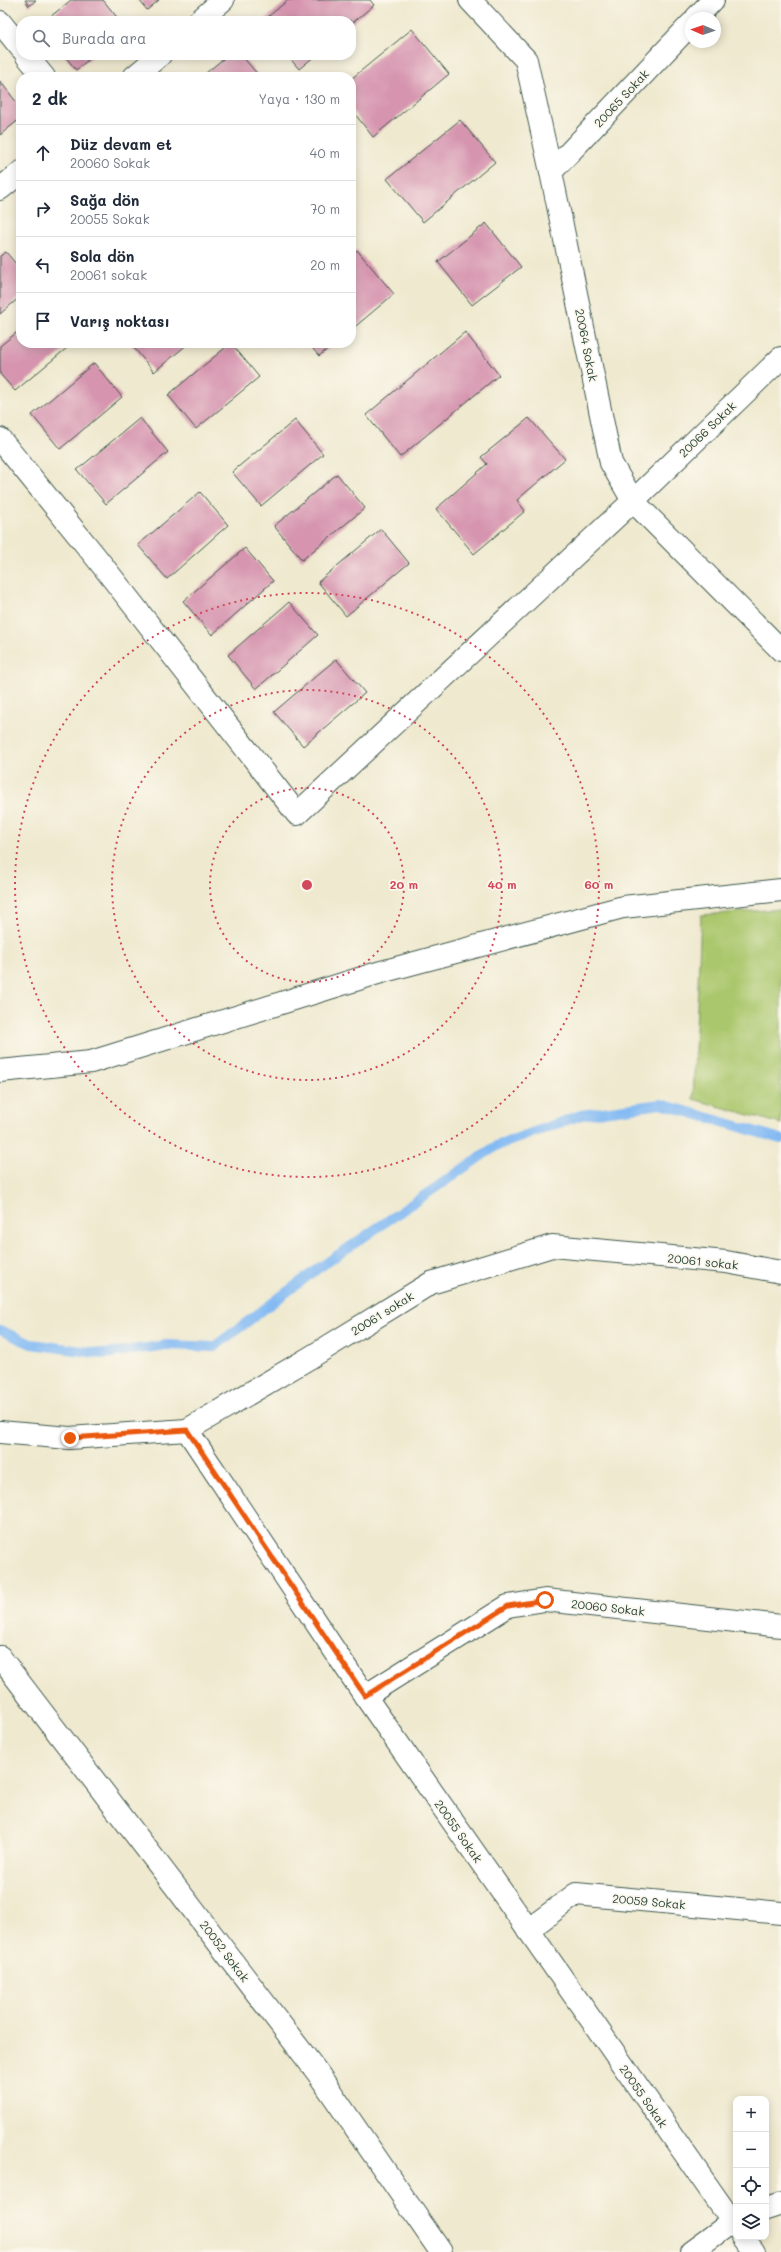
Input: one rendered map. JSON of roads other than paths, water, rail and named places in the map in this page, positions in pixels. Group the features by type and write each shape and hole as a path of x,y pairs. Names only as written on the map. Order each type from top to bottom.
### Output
{"street":[{"path":"205,16 223,0"},
{"name":"20064 Sokak","path":"470,0 526,60 551,172 611,463 634,501 781,650"},
{"path":"702,12 713,0"},
{"path":"0,22 16,42"},
{"name":"20065 Sokak","path":"551,172 685,30"},
{"path":"30,60 40,72"},
{"path":"140,72 154,60"},
{"path":"0,189 16,176"},
{"name":"20066 Sokak","path":"0,439 95,556 297,814 634,501 781,358"},
{"path":"0,1071 91,1062 381,972 623,907 781,890"},
{"name":"20061 sokak","path":"0,1432 70,1438 187,1430 311,1357 430,1283 552,1246 726,1262 781,1272"},
{"name":"20055 Sokak","path":"187,1430 365,1696 733,2220"},
{"name":"20060 Sokak","path":"365,1696 508,1606 545,1600 781,1626"},
{"name":"20052 Sokak","path":"0,1657 317,2072 441,2252"},
{"name":"20059 Sokak","path":"528,1930 576,1894 781,1913"},
{"path":"769,2208 781,2204"},
{"path":"691,2252 733,2228"},
{"name":"20055 Sokak","path":"746,2240 754,2252"}],"waterway":[{"path":"0,1330 31,1344 104,1354 167,1345 214,1347 316,1270 496,1146 581,1115 661,1104 781,1139"}]}
